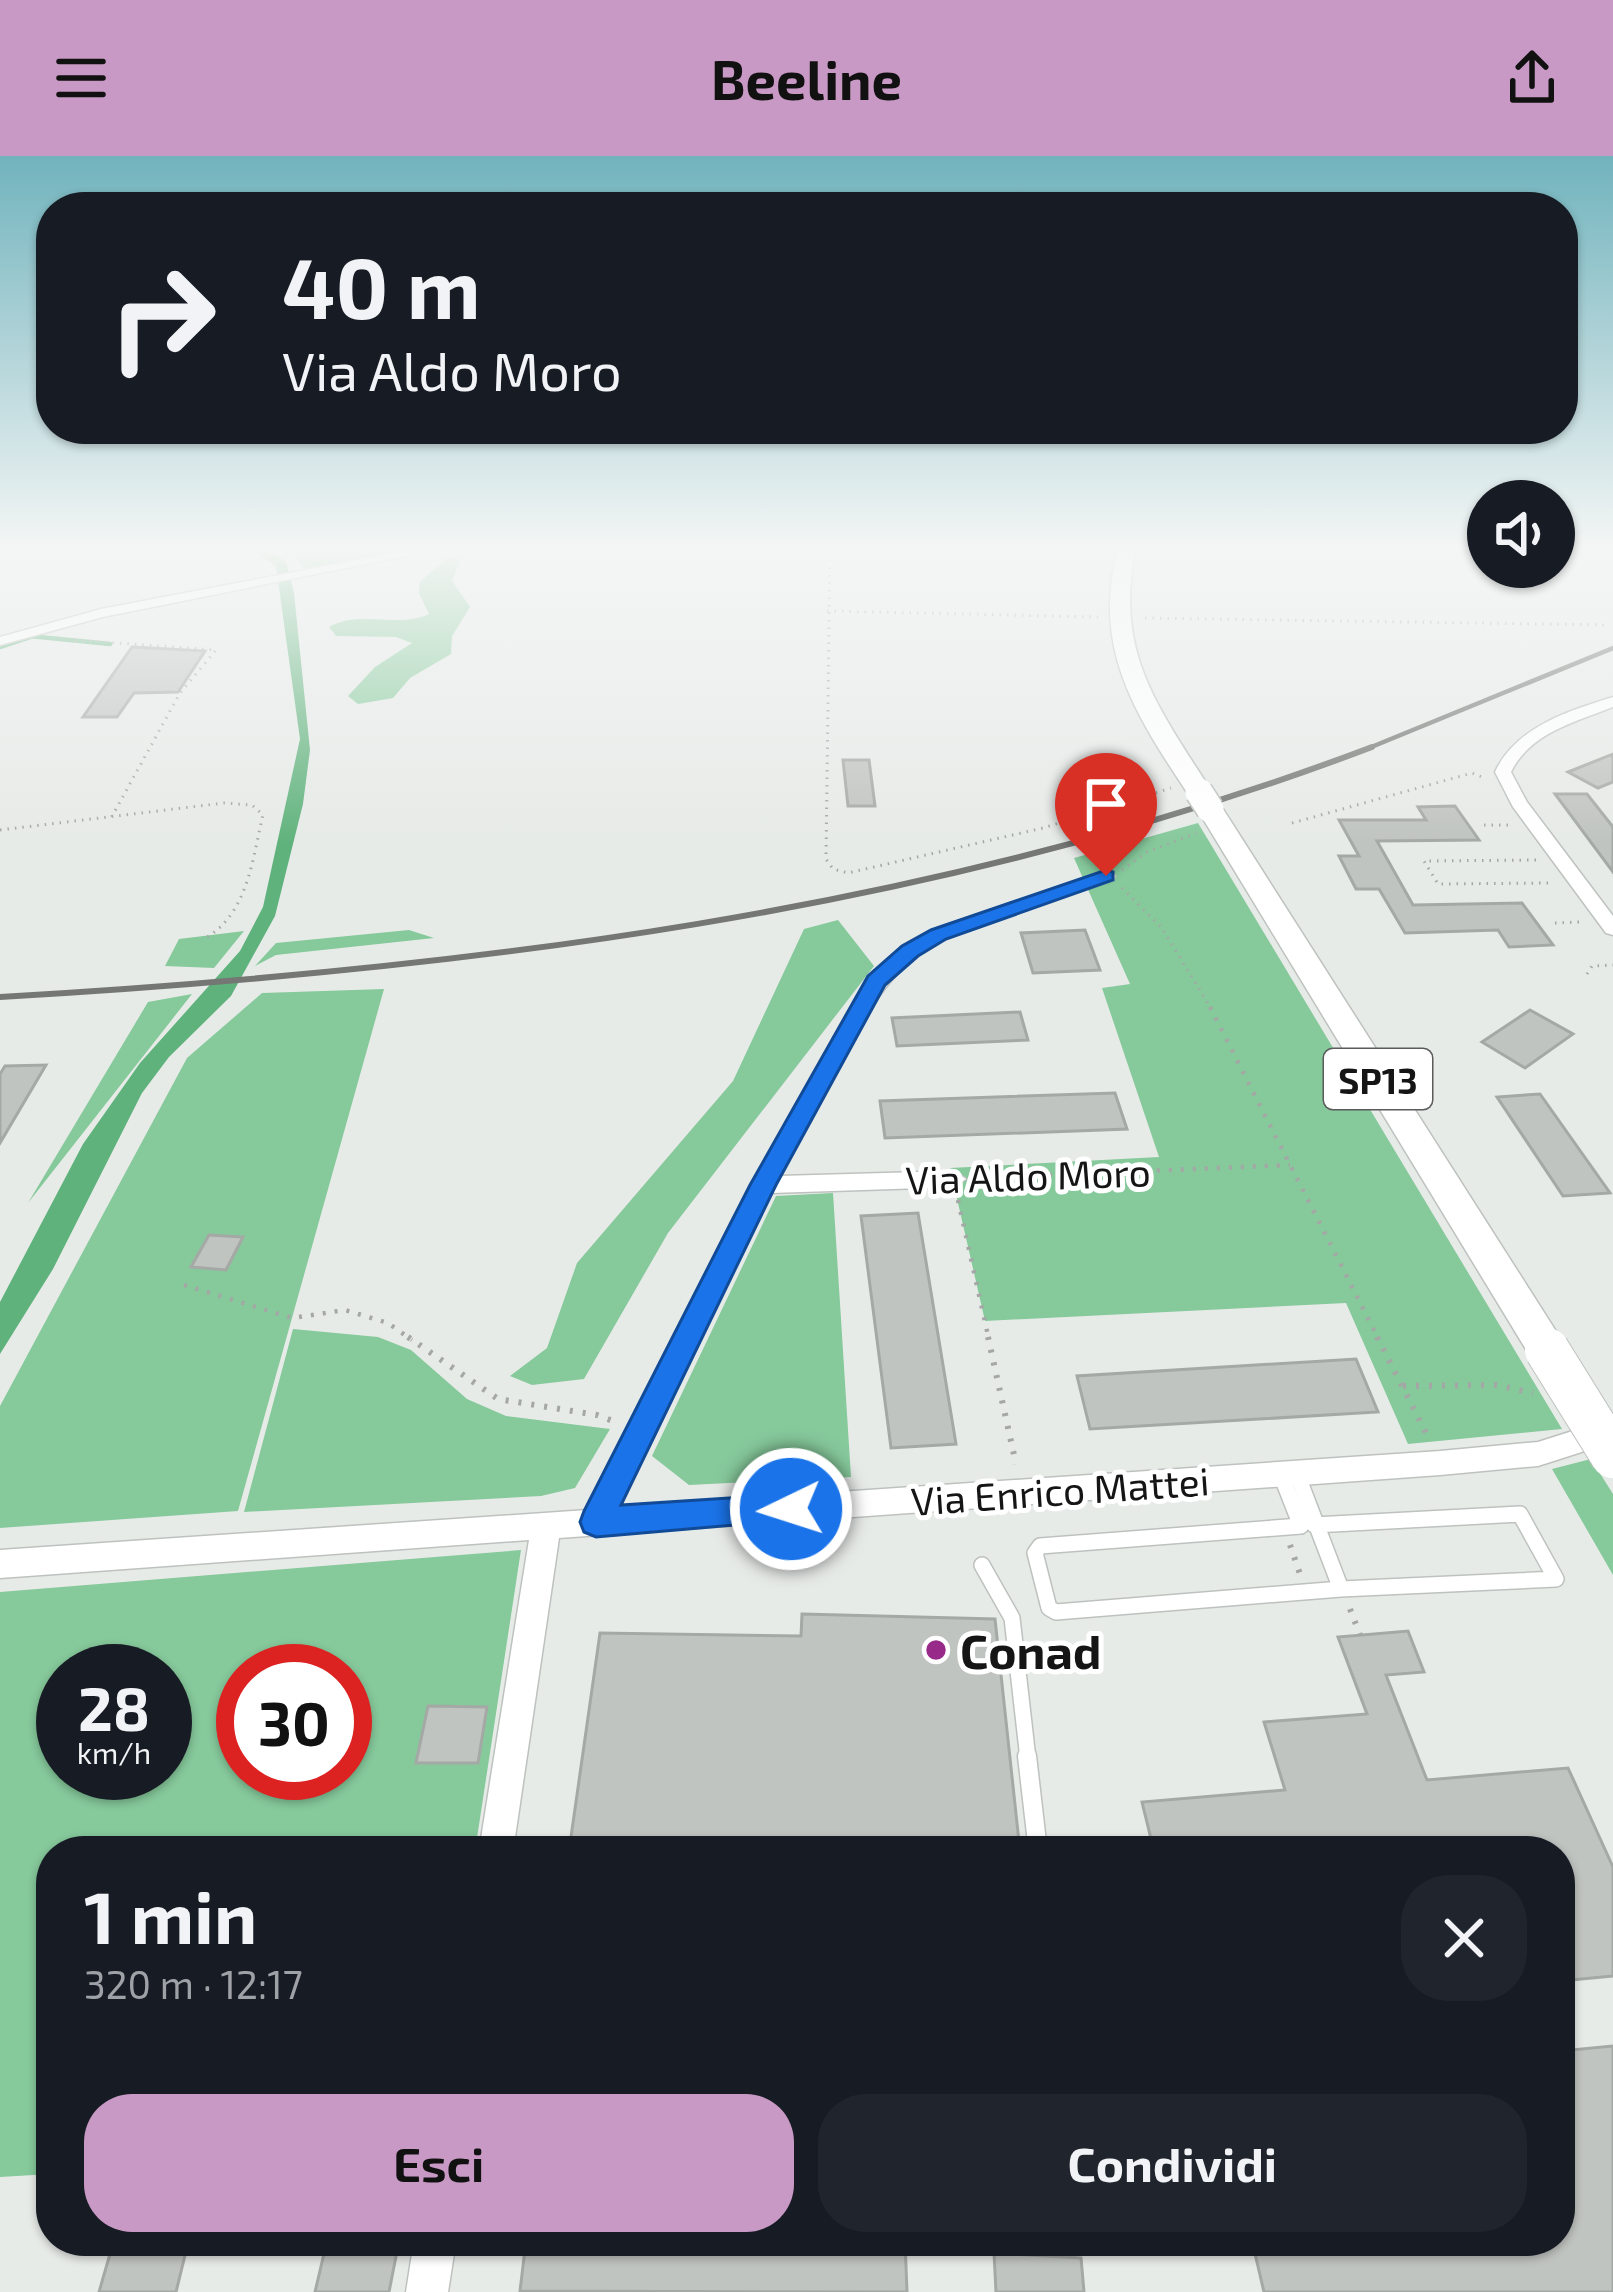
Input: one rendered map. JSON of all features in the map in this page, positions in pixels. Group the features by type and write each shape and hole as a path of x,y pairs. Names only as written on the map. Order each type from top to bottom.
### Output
{"main road":[{"name":"SP13","path":"1121,645 1129,673 1196,805 1613,1456"}],"street":[{"path":"1613,702 1525,741 1511,754 1503,772 1519,803 1613,929"},
{"path":"596,1522 763,1185 866,994 892,965 958,926 1106,876"},
{"name":"Via Aldo Moro","path":"763,1185 954,1179"},
{"name":"Via Enrico Mattei","path":"0,1564 1440,1463 1538,1454 1613,1431"},
{"path":"498,1836 546,1525"},
{"path":"427,2292 433,2256"}],"lane":[{"path":"1289,1474 1309,1526 1342,1588"},
{"path":"1520,1514 1556,1579 1342,1588 1056,1612 1049,1608 1035,1552 1040,1546 1309,1526 1520,1514"},
{"path":"982,1565 1012,1618 1036,1836"}],"path":[{"path":"110,820 180,693 216,650 152,645"},
{"path":"827,645 826,859 833,869 848,873 1043,828 1149,795 1196,805"},
{"path":"1292,823 1472,773 1484,778"},
{"path":"0,830 233,802 258,808 262,815 237,905 223,928 202,940"},
{"path":"1196,805 1154,849 1131,867 1106,876 1162,928 1208,1002 1440,1463"},
{"path":"1484,825 1514,824"},
{"path":"1541,860 1424,861 1438,884 1557,883"},
{"path":"1555,923 1586,922"},
{"path":"1587,974 1592,966 1613,965"},
{"name":"Via Aldo Moro","path":"954,1179 1293,1165"},
{"path":"954,1179 1023,1493"},
{"path":"184,1285 292,1318 345,1310 388,1323 498,1399 597,1414 619,1424 630,1448"},
{"path":"1402,1386 1496,1385"}],"shaded area":[{"path":"287,645 299,645 310,750 303,804 275,916 231,996 169,1057 142,1093 53,1269 0,1354 0,1302 83,1144 140,1063 240,951 263,907 300,739"},
{"path":"409,645 452,645 451,654 410,678 393,698 358,704 348,696 375,667"},
{"path":"1198,823 1562,1429 1408,1444 1346,1303 985,1321 950,1168 1159,1157 1102,988 1130,984 1074,858"},
{"path":"838,920 874,966 668,1233 584,1379 532,1385 510,1376 547,1348 577,1263 733,1081 804,929"},
{"path":"409,930 434,938 276,955 255,966 276,943"},
{"path":"244,931 214,968 165,966 179,939"},
{"path":"384,989 238,1511 0,1528 0,1406 187,1058 262,993"},
{"path":"192,994 28,1203 148,1002"},
{"path":"833,1193 851,1477 689,1485 652,1456 776,1196"},
{"path":"293,1329 378,1337 411,1350 467,1399 506,1416 610,1429 575,1488 541,1496 244,1512"},
{"path":"1591,1459 1613,1494 1613,1575 1552,1469"},
{"path":"521,1550 477,1836 36,1836 36,2175 0,2177 0,1592"}],"building":[{"path":"132,647 205,651 178,692 134,693 117,717 83,717"},
{"path":"1613,754 1613,782 1598,788 1568,772"},
{"path":"843,760 869,760 875,806 848,806"},
{"path":"1555,794 1587,794 1613,827 1613,872"},
{"path":"1455,806 1479,840 1377,841 1413,905 1522,903 1553,945 1509,947 1498,930 1405,933 1379,889 1356,889 1339,856 1359,856 1339,820 1426,820 1418,807"},
{"path":"1085,930 1100,970 1033,973 1021,933"},
{"path":"1530,1010 1573,1034 1525,1068 1482,1042"},
{"path":"1020,1012 1028,1040 897,1046 892,1018"},
{"path":"46,1065 0,1143 0,1074 5,1066"},
{"path":"1115,1093 1127,1129 885,1138 880,1101"},
{"path":"1540,1094 1610,1193 1563,1196 1497,1097"},
{"path":"918,1213 956,1444 891,1448 861,1216"},
{"path":"209,1235 243,1237 226,1270 191,1267"},
{"path":"1356,1359 1378,1412 1090,1429 1077,1376"},
{"path":"802,1614 995,1619 1018,1836 571,1836 600,1633 801,1636"},
{"path":"1408,1631 1424,1672 1386,1675 1427,1780 1568,1768 1613,1867 1613,1976 1575,1980 1575,1836 1150,1836 1142,1802 1285,1790 1264,1722 1367,1714 1338,1637"},
{"path":"428,1706 487,1707 478,1763 416,1763"},
{"path":"1613,2046 1613,2292 1264,2292 1256,2256 1575,2256 1575,2050"},
{"path":"109,2256 185,2256 176,2292 99,2292"},
{"path":"323,2256 396,2256 389,2292 315,2292"},
{"path":"524,2256 906,2256 907,2292 520,2291"},
{"path":"994,2256 1081,2258 1084,2292 996,2292"}],"waterway":[{"path":"0,647 7,645"}],"railway":[{"path":"1368,748 1613,648"},
{"path":"1368,748 1372,747"},
{"path":"0,997 349,970 696,924 868,892 1039,852 1207,804 1368,748"}],"place":[{"name":"Conad","path":"936,1650"}],"route":[{"path":"791,1509 596,1522 763,1185 876,981 910,951 939,934 1106,876"}]}
